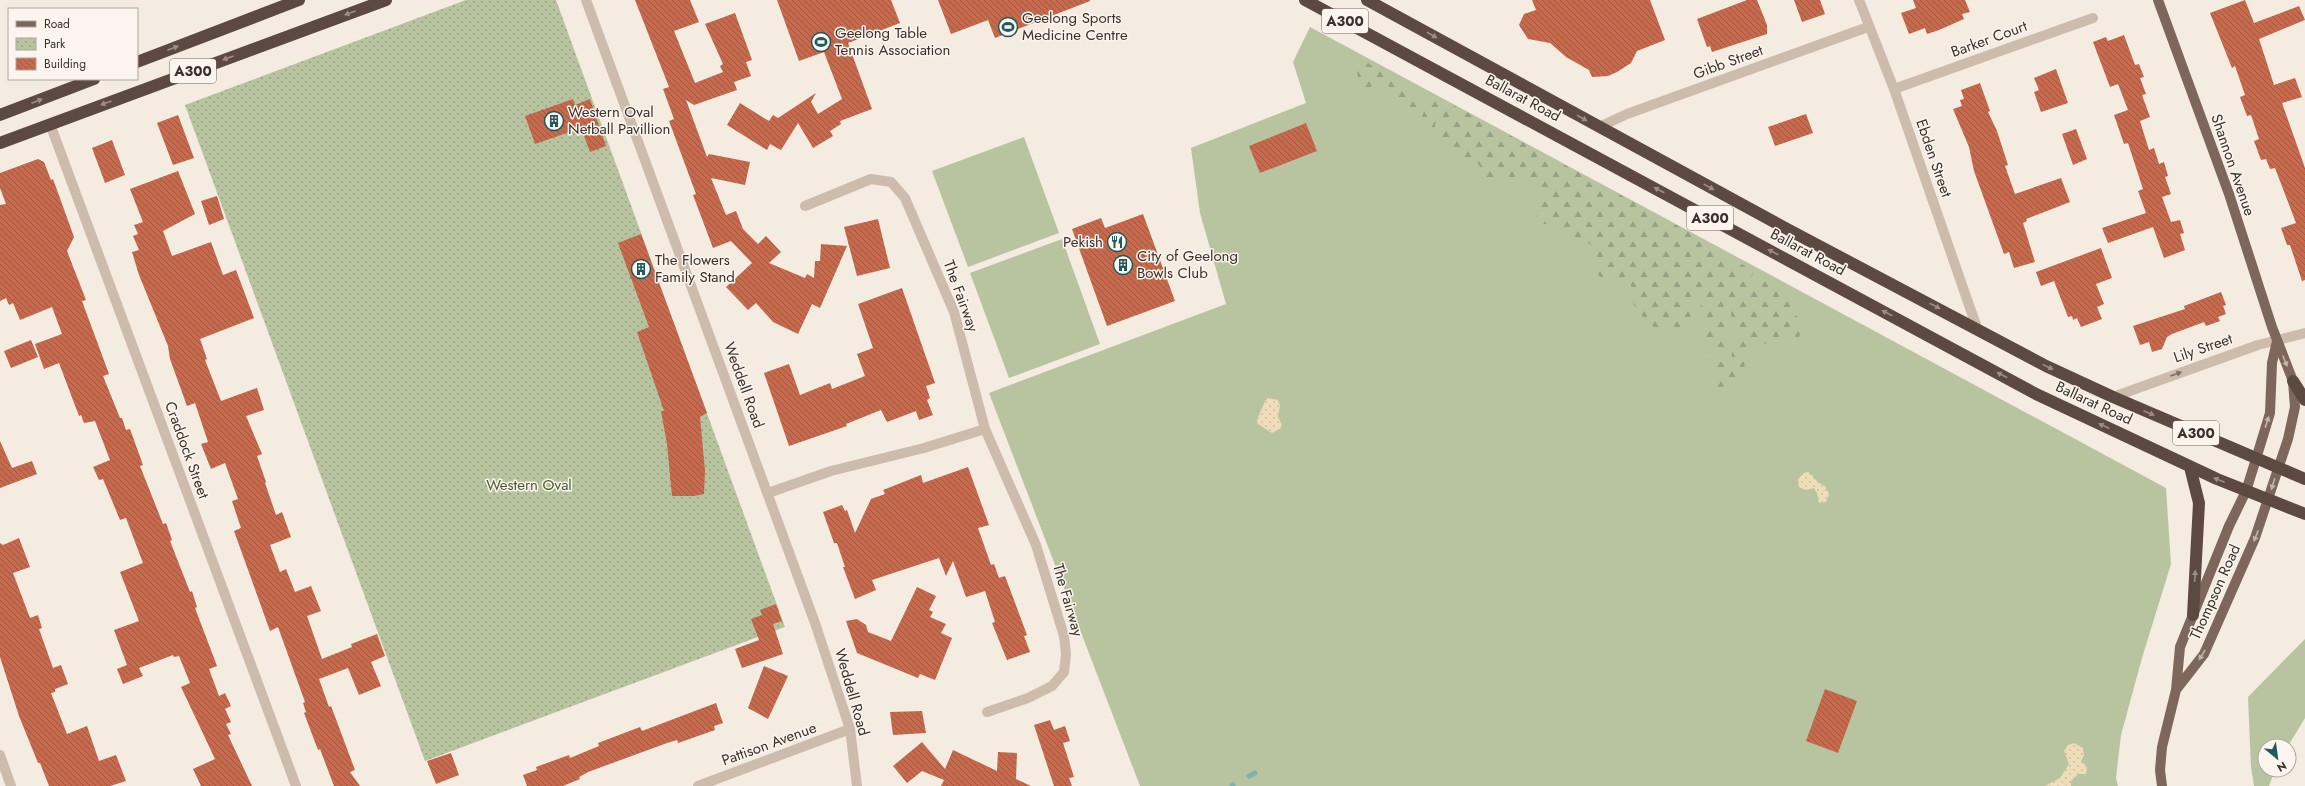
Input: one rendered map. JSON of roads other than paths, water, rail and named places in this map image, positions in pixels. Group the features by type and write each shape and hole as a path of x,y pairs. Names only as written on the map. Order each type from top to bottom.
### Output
{"highway":[{"name":"A300","path":"138,62 299,0"},
{"name":"A300","path":"0,143 386,0"},
{"name":"Ballarat Road","path":"1305,0 2036,394 2190,467 2305,514"},
{"name":"Ballarat Road","path":"1367,0 1789,230 1977,328 2046,366 2113,397 2305,479"},
{"path":"0,115 91,80"},
{"path":"2293,381 2305,400"},
{"path":"2190,467 2199,503 2193,615"}],"main road":[{"name":"Shannon Avenue","path":"2158,0 2228,194 2277,341 2293,381 2295,407 2288,439 2278,468"},
{"path":"2256,459 2270,413 2272,363 2277,341"},
{"name":"Thompson Road","path":"2162,786 2160,770 2162,746 2176,690 2180,647 2246,491 2256,459"},
{"name":"Thompson Road","path":"2176,690 2204,654 2255,538 2278,468"}],"street":[{"name":"Weddell Road","path":"586,0 818,630 850,730 857,786"},
{"name":"Ebden Street","path":"1859,0 1868,27 1894,89 1977,328"},
{"name":"Barker Court","path":"1894,89 2093,18"},
{"name":"Gibb Street","path":"1599,127 1626,114 1868,27"},
{"name":"Craddock Street","path":"50,124 296,786"},
{"name":"The Fairway","path":"805,206 871,179 891,182 905,198 954,312 985,429 1036,545 1064,636 1066,654 1064,672 1052,686 1028,698 987,712"},
{"name":"Lily Street","path":"2113,397 2251,348 2305,332"},
{"path":"768,493 831,470 924,448 985,429"},
{"name":"Pattison Avenue","path":"698,786 850,730"},
{"path":"0,755 11,786"}],"waterway":[{"path":"1249,776 1255,773"}],"place":[{"name":"Geelong Sports Medicine Centre","path":"1008,27"},
{"name":"Geelong Table Tennis Association","path":"821,42"},
{"name":"Western Oval Netball Pavillion","path":"554,121"},
{"name":"Pekish","path":"1117,242"},
{"name":"City of Geelong Bowls Club","path":"1123,265"},
{"name":"The Flowers Family Stand","path":"641,269"}],"park label":[{"name":"Western Oval","path":"529,485"}]}
